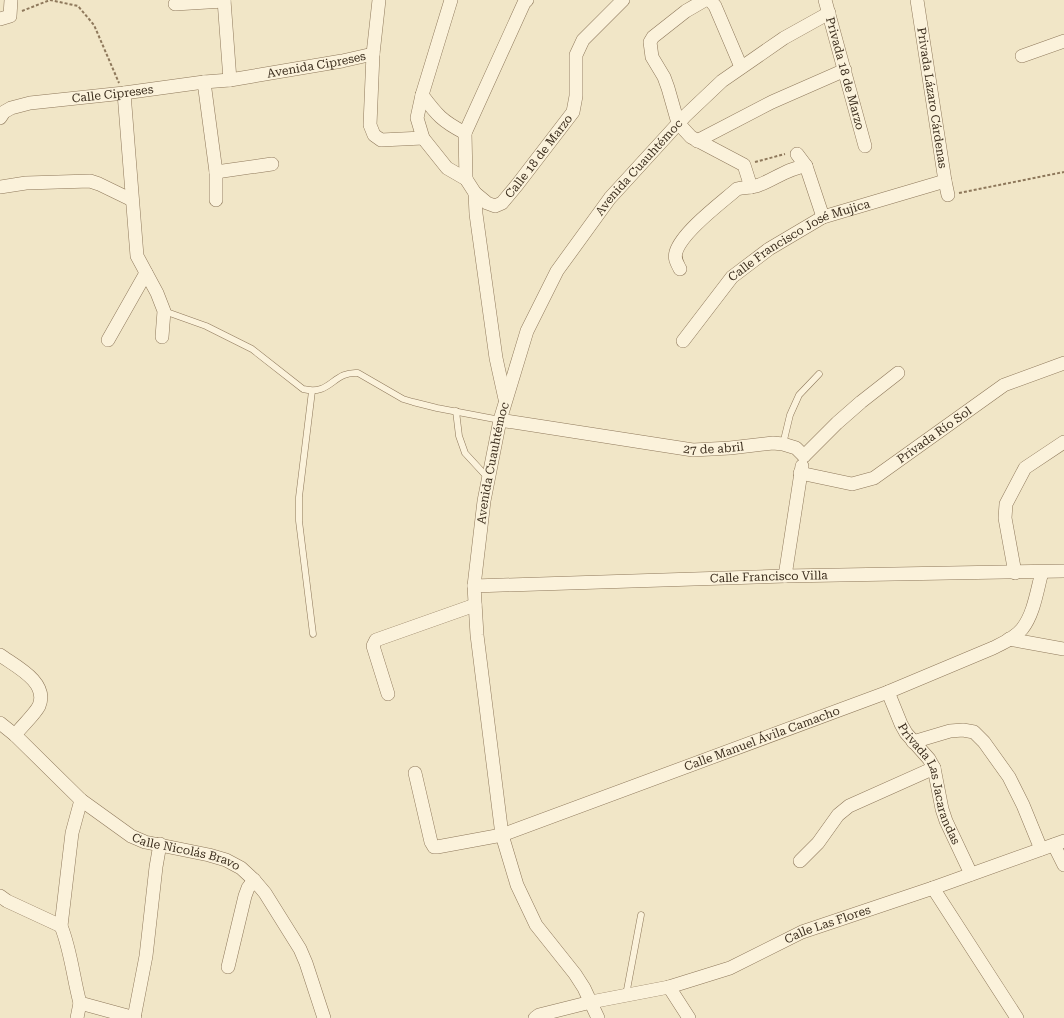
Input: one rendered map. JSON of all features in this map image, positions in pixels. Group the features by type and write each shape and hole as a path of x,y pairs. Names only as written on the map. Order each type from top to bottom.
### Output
{"street":[{"path":"5,17 11,0"},
{"path":"175,4 224,0 230,80"},
{"name":"Avenida Cipreses","path":"230,80 342,62 373,54 379,0"},
{"path":"451,0 422,95 418,118 423,138 447,168 466,179 475,193 476,214 495,351 506,400"},
{"path":"466,179 465,133 524,3 527,0"},
{"name":"Calle 18 de Marzo","path":"475,193 487,203 495,206 502,202 517,185 573,112 576,96 576,55 583,40 623,0"},
{"path":"705,0 686,11 658,32 650,42 652,58 666,82 678,123 686,133 697,141 744,165 751,187"},
{"path":"710,0 715,6 741,67"},
{"name":"Privada 18 de Marzo","path":"825,0 865,146"},
{"name":"Privada Lázaro Cárdenas","path":"917,0 948,195"},
{"name":"Avenida Cuauhtémoc","path":"598,1018 584,988 575,974 536,925 518,885 502,835 478,635 474,586 484,501 500,420 527,331 557,271 610,198 703,97 741,67 784,38 829,13"},
{"path":"1022,56 1064,41"},
{"path":"373,54 370,125 374,135 381,140 423,138"},
{"path":"697,141 772,102 844,70"},
{"name":"Calle Cipreses","path":"0,118 4,112 11,108 30,103 230,80"},
{"path":"204,82 216,172 216,200"},
{"path":"124,93 137,256 157,293 164,311 162,337"},
{"path":"422,95 437,115 449,125 465,133"},
{"path":"797,154 806,166 823,217"},
{"path":"216,172 272,164"},
{"path":"680,269 675,260 676,251 685,236 737,189 758,186 796,167 806,166"},
{"path":"0,187 26,182 90,181 132,200"},
{"name":"Calle Francisco José Mujica","path":"683,341 732,277 769,249 823,217 945,181"},
{"path":"108,340 146,273"},
{"name":"Privada Río Sol","path":"800,473 852,484 874,478 1004,385 1064,362"},
{"path":"786,576 800,473 804,456 842,419 898,372"},
{"name":"27 de abril","path":"500,420 693,450 730,448 773,443 783,444 796,448 804,456"},
{"path":"1015,573 1005,518 1006,504 1025,468 1064,442"},
{"name":"Calle Francisco Villa","path":"474,586 786,576 1064,571"},
{"name":"Calle Manuel Ávila Camacho","path":"415,773 431,842 434,847 437,848 502,835 888,692 993,648 1009,640 1022,629 1030,615 1042,572"},
{"path":"388,694 373,646 376,640 475,605"},
{"path":"1009,640 1064,649"},
{"path":"0,655 35,681 39,688 40,694 38,706 15,735"},
{"name":"Privada Las Jacarandas","path":"888,692 901,724 913,742 929,759 934,768 942,809 946,821 971,874"},
{"name":"Calle Nicolás Bravo","path":"0,723 15,735 81,800 131,836 145,842 209,855 226,860 241,868 265,893 300,949 324,1018"},
{"path":"913,742 950,731 963,730 974,732 984,742 1009,776 1041,849"},
{"path":"800,861 818,843 838,815 849,806 934,768"},
{"path":"77,1018 80,1003 71,958 61,926 72,833 81,800"},
{"path":"1059,843 1064,865"},
{"name":"Calle Las Flores","path":"535,1018 539,1015 590,1002 669,987 730,968 802,932 933,888 1059,843"},
{"path":"80,1003 134,1018 146,956 160,844"},
{"path":"228,967 245,896 248,888 254,880"},
{"path":"933,888 1016,1018"},
{"path":"0,896 7,901 61,926"},
{"path":"669,987 689,1018"}],"lane":[{"path":"164,311 206,326 252,349 303,389 312,391 326,388 338,377 349,372 358,373 403,399 437,408 500,420"},
{"path":"783,444 790,415 799,395 819,374"},
{"path":"312,391 299,497 299,521 312,634"},
{"path":"456,411 459,436 465,453 489,479"},
{"path":"626,995 641,914"}],"path":[{"path":"5,17 50,0 78,6 94,25 124,93"},
{"path":"744,165 789,153 797,154"},
{"path":"948,195 1064,172"}]}
